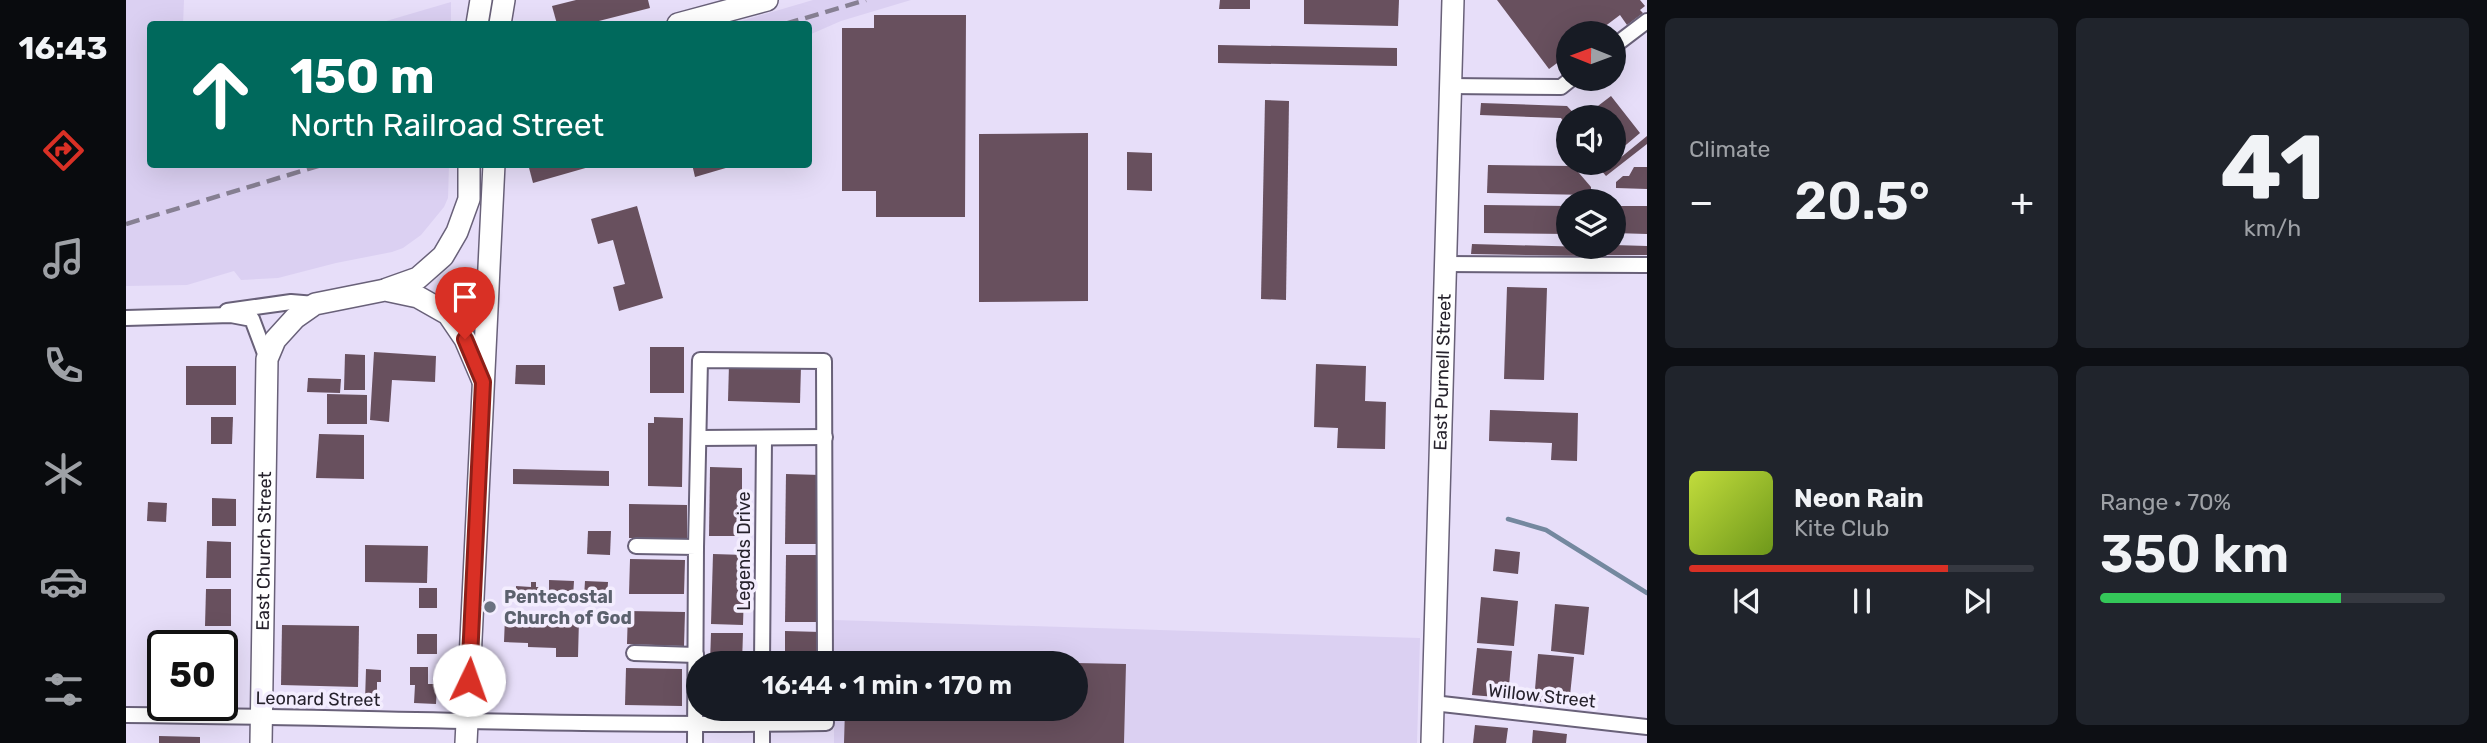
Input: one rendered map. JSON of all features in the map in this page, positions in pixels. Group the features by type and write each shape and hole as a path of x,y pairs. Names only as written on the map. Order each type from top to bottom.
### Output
{"main road":[{"path":"478,21 481,0"},
{"path":"500,21 504,0"},
{"path":"689,21 766,0"},
{"name":"East Purnell Street","path":"1432,743 1453,0"},
{"path":"267,359 275,340 295,318 315,304 385,290 418,278 443,256 457,232 469,199 469,168"},
{"path":"467,733 494,168"},
{"path":"385,290 418,296 448,314 465,339 483,382"},
{"name":"East Church Street","path":"261,743 267,359"}],"street":[{"path":"1626,37 1647,21"},
{"path":"1449,86 1556,87"},
{"path":"1445,264 1647,265"},
{"path":"212,315 234,309 291,302 315,304"},
{"path":"126,318 231,315 252,319 267,359"},
{"path":"696,651 700,360 824,361 825,651"},
{"path":"699,438 825,437"},
{"name":"Legends Drive","path":"762,651 764,439"},
{"path":"636,546 696,547"},
{"path":"634,653 686,654"},
{"name":"Willow Street","path":"1433,703 1647,727"},
{"name":"Leonard Street","path":"126,715 261,716 467,733 762,724 786,721"},
{"path":"695,721 695,743"},
{"path":"762,724 762,743"}],"shaded area":[{"path":"126,0 184,0 183,21 147,21 147,168 449,168 448,198 444,207 421,235 403,248 278,278 241,280 234,271 187,285 126,286"},
{"path":"813,0 911,0 841,21 812,34 812,21 741,21"},
{"path":"451,2 451,21 386,21"},
{"path":"834,620 1420,638 1417,743 834,743 834,721 1088,721 1088,651 834,651"}],"building":[{"path":"576,0 648,0 650,8 599,21 556,21 552,6"},
{"path":"1220,0 1250,0 1250,9 1219,9"},
{"path":"1304,0 1399,0 1398,26 1304,24"},
{"path":"1497,0 1640,0 1645,6 1640,10 1643,13 1627,25 1620,15 1612,21 1556,21 1556,64 1549,69"},
{"path":"874,15 966,15 965,217 876,217 876,191 842,191 842,28 874,28"},
{"path":"1218,45 1397,48 1397,66 1218,63"},
{"path":"1611,96 1618,105 1599,105"},
{"path":"1265,100 1289,101 1286,300 1261,299"},
{"path":"1481,103 1556,106 1556,118 1480,115"},
{"path":"1626,115 1640,133 1626,145"},
{"path":"1088,133 1088,301 979,302 979,134"},
{"path":"1647,136 1647,144 1626,160 1626,153"},
{"path":"1127,152 1152,153 1152,191 1127,190"},
{"path":"1488,165 1556,166 1556,175 1581,175 1591,187 1556,189 1556,194 1487,193"},
{"path":"1634,167 1647,167 1647,189 1616,188 1616,182 1623,176 1629,176"},
{"path":"529,168 586,168 533,183"},
{"path":"693,168 726,168 695,177"},
{"path":"1484,205 1556,206 1556,234 1484,233"},
{"path":"637,206 663,298 619,311 613,287 625,284 613,240 598,244 591,219"},
{"path":"1626,206 1647,206 1647,234 1626,233"},
{"path":"1472,244 1556,246 1556,255 1471,254"},
{"path":"1626,245 1647,246 1647,255 1626,255"},
{"path":"1507,287 1547,288 1544,380 1504,379"},
{"path":"650,347 684,347 684,393 650,393"},
{"path":"374,352 436,356 435,382 392,380 389,422 370,420"},
{"path":"345,354 365,355 365,390 344,390"},
{"path":"729,364 801,366 800,403 728,401"},
{"path":"1316,364 1366,366 1365,401 1386,402 1385,449 1337,448 1338,428 1314,427"},
{"path":"516,365 545,365 545,385 515,384"},
{"path":"186,366 236,366 236,405 186,405"},
{"path":"308,378 341,379 340,393 307,392"},
{"path":"327,394 367,395 367,424 327,424"},
{"path":"1490,410 1578,413 1577,461 1551,460 1552,443 1489,441"},
{"path":"211,417 233,417 232,444 211,444"},
{"path":"654,417 683,418 682,487 648,486 648,423 654,423"},
{"path":"319,434 364,435 364,479 316,478"},
{"path":"710,467 742,468 742,536 709,536"},
{"path":"513,469 609,471 609,486 513,484"},
{"path":"786,474 821,475 819,544 785,544"},
{"path":"212,498 236,499 236,526 212,526"},
{"path":"148,502 167,503 166,522 147,521"},
{"path":"629,504 687,505 687,538 629,538"},
{"path":"588,531 611,531 610,555 587,554"},
{"path":"207,541 231,542 231,578 206,578"},
{"path":"365,545 428,546 427,583 365,582"},
{"path":"1495,549 1520,552 1518,574 1493,571"},
{"path":"713,554 745,555 743,625 711,624"},
{"path":"786,555 821,555 820,622 785,622"},
{"path":"630,559 685,560 684,594 629,594"},
{"path":"549,580 574,581 573,598 549,596"},
{"path":"585,581 608,582 607,598 584,597"},
{"path":"531,582 536,582 536,587 539,587 538,603 516,601 516,586 531,587"},
{"path":"419,588 437,588 437,608 419,608"},
{"path":"206,589 231,589 231,626 205,626"},
{"path":"1481,597 1518,601 1514,646 1477,643"},
{"path":"1555,604 1589,607 1584,655 1551,651"},
{"path":"628,611 685,612 684,646 627,644"},
{"path":"505,617 579,619 578,657 556,657 556,648 528,647 528,643 504,642"},
{"path":"282,625 359,626 358,687 281,685"},
{"path":"785,631 821,632 820,651 785,651"},
{"path":"711,633 743,633 742,651 710,651"},
{"path":"417,634 437,634 437,654 417,654"},
{"path":"1477,648 1512,651 1508,698 1472,695"},
{"path":"1538,654 1574,657 1569,705 1534,701"},
{"path":"1088,663 1126,664 1124,743 844,743 845,721 1088,721"},
{"path":"410,667 428,667 428,684 437,684 436,704 414,703 415,685 410,685"},
{"path":"626,668 682,669 682,706 625,705"},
{"path":"366,669 381,670 381,682 377,682 377,701 365,701"},
{"path":"1475,725 1508,728 1506,743 1473,743"},
{"path":"1533,730 1567,734 1566,743 1532,743"},
{"path":"159,736 200,737 200,743 159,743"}],"waterway":[{"path":"1508,519 1546,530 1647,593"}],"railway":[{"path":"795,21 866,0"},
{"path":"126,224 312,168"}],"place":[{"name":"Pentecostal Church of God","path":"490,607"}],"route":[{"path":"465,339 483,382 469,680"}]}
